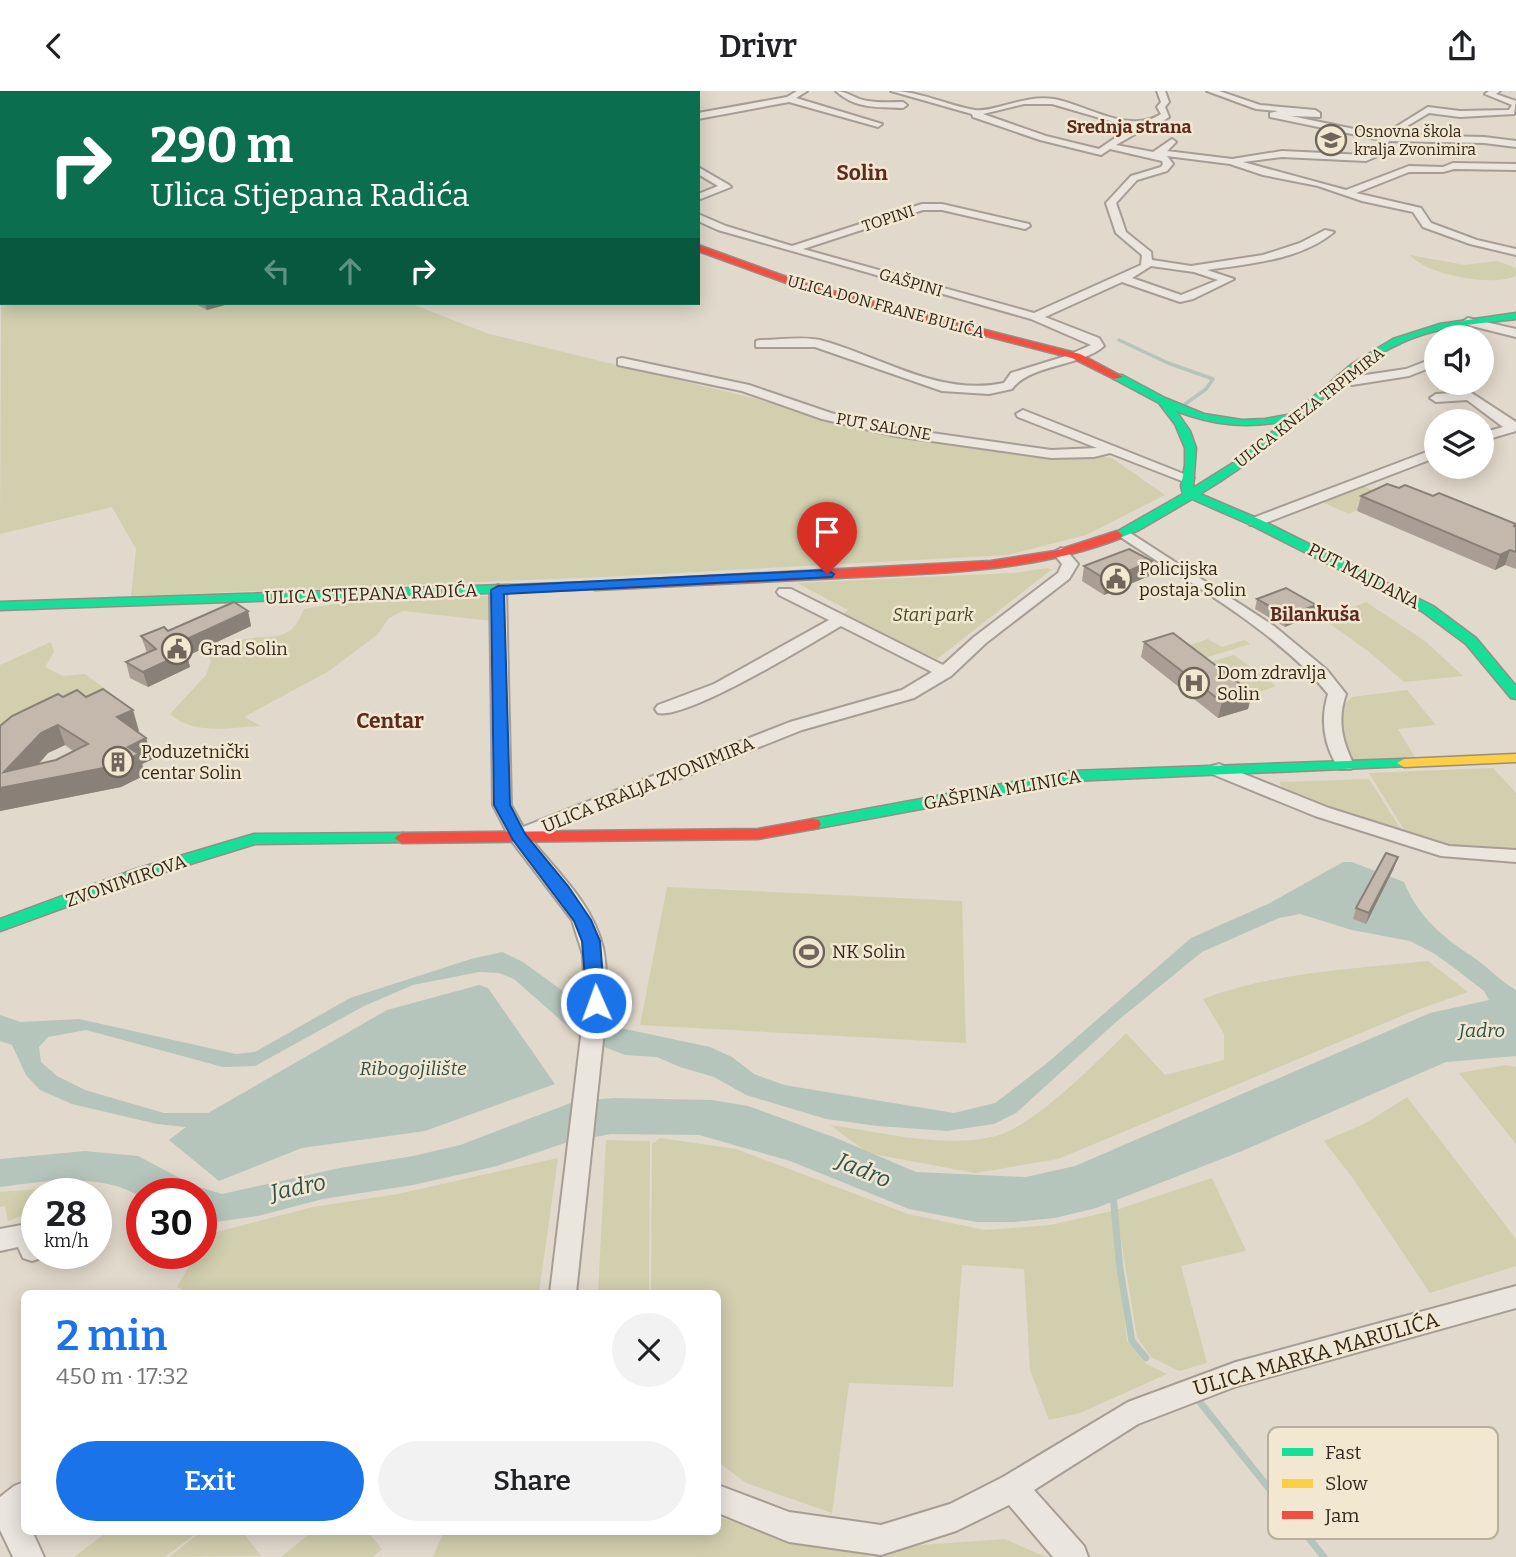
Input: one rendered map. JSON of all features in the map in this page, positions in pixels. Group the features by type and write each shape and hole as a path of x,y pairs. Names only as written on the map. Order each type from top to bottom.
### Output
{"street":[{"path":"700,115 789,99 803,91"},
{"path":"840,91 852,100 867,104 903,105"},
{"path":"895,91 978,113 1024,101 1052,101 1136,126 1157,121 1166,115 1161,107 1165,102 1161,91"},
{"path":"1211,91 1259,107 1312,111 1317,114 1273,115 1283,118 1385,138 1484,140 1516,144"},
{"path":"1231,161 1282,153 1366,158 1379,152 1385,138 1406,121 1429,110 1460,114 1511,112 1516,105 1489,94 1496,91"},
{"path":"789,99 878,124"},
{"path":"978,113 975,116 1043,138 1101,152 1132,132 1136,126"},
{"path":"1156,154 1172,142"},
{"path":"1108,146 1156,154 1231,161 1266,173 1320,184 1417,210 1427,225 1516,252"},
{"path":"1035,317 1065,302 1125,279 1146,267 1147,254 1125,239 1116,225 1111,203 1134,178 1164,169 1168,164 1156,154"},
{"path":"1346,193 1366,187 1388,175 1414,168 1446,170 1453,166 1516,167"},
{"path":"700,171 726,187 700,196"},
{"name":"TOPINI","path":"794,249 922,207 942,207 1025,226"},
{"name":"GAŠPINI","path":"700,218 722,228 1035,317 1095,341 1098,346 1076,356"},
{"path":"1191,269 1265,258 1304,245 1329,232"},
{"name":"ULICA DON FRANE BULIĆA","path":"700,249 806,287 1076,356 1109,370 1163,402 1206,419 1243,424 1274,423 1297,415"},
{"path":"1125,279 1180,299 1228,279 1191,269 1147,262"},
{"name":"ULICA KNEZA TRPIMIRA","path":"1187,485 1245,460 1363,363 1397,341 1468,322 1516,316"},
{"path":"1468,322 1516,333"},
{"path":"760,344 816,343 942,387 989,390 1008,386 1015,376 1076,356"},
{"name":"PUT SALONE","path":"622,362 745,389 827,416 896,432 1051,454 1094,453 1110,448"},
{"path":"1363,363 1421,369"},
{"path":"1352,381 1424,368"},
{"path":"1436,398 1470,396 1503,422 1516,427"},
{"name":"ULICA DON FRANE BULIĆA","path":"1163,402 1179,422 1190,446 1191,463 1187,485"},
{"path":"1023,414 1110,448 1187,485"},
{"path":"1243,424 1259,431 1268,439"},
{"path":"1494,433 1516,427"},
{"path":"1255,522 1424,457"},
{"name":"PUT MAJDANA","path":"1187,485 1428,608 1471,641 1509,677 1516,695"},
{"name":"ULICA STJEPANA RADIĆA","path":"0,606 498,590 967,568 1062,554 1124,533 1187,485"},
{"path":"1124,533 1247,615 1321,674 1337,694 1330,711 1336,748 1345,765"},
{"name":"ULICA KRALJA ZVONIMIRA","path":"254,839 518,836 796,726 894,700 945,672 980,640 1064,576 1070,564 1062,554"},
{"path":"498,590 502,805 518,836 583,920 591,941 596,1003 563,1290"},
{"path":"785,592 945,672"},
{"path":"664,709 720,688 841,620"},
{"path":"1219,770 1516,758"},
{"name":"GAŠPINA MLINICA","path":"518,836 758,834 1072,776 1219,770 1322,812 1448,852 1516,856"},
{"name":"ZVONIMIROVA","path":"0,925 142,873 254,839"},
{"path":"0,1240 21,1236"},
{"name":"ULICA MARKA MARULIĆA","path":"721,1500 789,1527 881,1540 956,1517 1013,1487 1128,1415 1195,1388 1516,1297"},
{"path":"1013,1487 1073,1557"},
{"path":"10,1508 29,1557"}],"green space":[{"path":"1410,255 1465,265 1497,261 1516,268 1516,276 1492,280 1460,277 1430,268"},
{"path":"1,305 414,305 489,334 827,416 969,441 1112,458 1165,495 1086,535 1007,555 604,577 131,596 136,549 112,507 0,534"},
{"path":"1361,485 1387,496 1349,514 1322,502"},
{"name":"Stari park","path":"1048,568 1051,570 937,659 842,615 848,610 797,583 1014,573"},
{"path":"492,596 493,621 403,611 389,618 377,635 329,671 244,717 261,726 201,728 180,721 170,714 206,675 211,661 208,656 220,650 232,654 238,650 232,643 244,639 283,634 298,622 304,609 356,601"},
{"path":"1366,602 1425,641 1463,676 1404,682 1368,651 1323,619"},
{"path":"1208,639 1222,647 1244,640 1250,644 1195,661 1179,649"},
{"path":"51,642 54,652 45,667 63,676 85,674 107,690 0,743 0,665"},
{"path":"1234,655 1276,686 1249,696 1206,663"},
{"path":"1407,690 1436,725 1398,729 1416,759 1350,762 1342,721 1343,706 1352,697"},
{"path":"1493,768 1516,793 1516,854 1460,850 1408,836 1369,773"},
{"path":"1369,779 1404,834 1285,793 1279,782"},
{"name":"NK Solin","path":"667,887 962,901 966,1043 640,1025"},
{"path":"1428,961 1468,992 1411,1012 1058,1159 975,1173 868,1153 830,1125 934,1140 976,1140 996,1136 1011,1130 1046,1107 1126,1033 1165,1075 1224,1060 1224,1034 1203,999 1286,977"},
{"path":"1506,1065 1516,1067 1516,1144 1459,1073"},
{"path":"1407,1097 1516,1239 1516,1266 1430,1293 1352,1177 1324,1141 1366,1123"},
{"path":"660,1138 736,1149 908,1214 985,1230 1051,1225 1112,1211 1127,1341 1146,1364 1167,1374 1080,1413 1049,1420 1030,1370 1024,1269 962,1265 953,1387 849,1383 832,1513 746,1483 721,1464 721,1290 651,1290 652,1144"},
{"path":"606,1140 650,1141 649,1290 598,1290"},
{"path":"558,1158 539,1290 182,1290 177,1287 188,1269 217,1269 217,1232 313,1207 398,1194"},
{"path":"1212,1178 1246,1251 1181,1266 1207,1363 1179,1371 1151,1357 1137,1337 1116,1210"},
{"path":"21,1190 21,1216 8,1221 5,1206 0,1207 0,1192"},
{"path":"721,1518 837,1551 1005,1539 1045,1557 433,1557 442,1535 721,1535"},
{"path":"103,1535 194,1535 165,1557 74,1557"},
{"path":"197,1535 245,1535 261,1556 169,1557"},
{"path":"308,1535 370,1535 382,1549 373,1557 281,1557"}],"water":[{"path":"1343,862 1352,862 1404,882 1416,905 1432,925 1516,990 1516,1056 1446,1062 1242,1151 1096,1208 1055,1218 976,1222 909,1209 790,1161 699,1135 611,1134 568,1142 497,1166 413,1185 323,1199 258,1216 217,1222 217,1192 222,1194 460,1145 576,1101 614,1098 712,1100 748,1106 836,1138 916,1172 1026,1177 1075,1166 1430,1013 1489,1000 1484,991 1453,967 1410,941 1352,930 1300,914 1279,918 1202,952 1116,1022 1016,1113 994,1124 947,1131 826,1119 746,1095 714,1077 657,1057 625,1055 581,1038 514,979 499,973 479,972 413,985 364,1006 255,1066 223,1067 86,1030 48,1037 39,1047 41,1062 57,1076 85,1090 164,1113 208,1113 387,1010 479,985 488,988 555,1084 425,1131 302,1148 219,1181 169,1140 186,1127 157,1124 72,1104 40,1090 26,1075 12,1045 0,1041 0,1015 21,1022 79,1019 236,1054 255,1052 350,998 471,959 502,952 523,962 611,1026 710,1047 732,1057 754,1074 784,1085 954,1113 995,1103 1046,1064 1191,938 1270,903"},
{"path":"85,1151 138,1156 180,1178 126,1178 126,1190 112,1185 112,1178 21,1178 21,1185 0,1187 0,1159"}],"building":[{"path":"1387,484 1399,488 1405,485 1433,496 1439,493 1516,524 1516,552 1510,550 1500,555 1361,496"},
{"path":"1129,549 1152,561 1107,580 1084,566"},
{"path":"1286,588 1316,605 1287,616 1257,599"},
{"path":"234,602 248,611 178,643 186,652 143,672 126,662 156,649 141,636 164,627 168,631"},
{"path":"1173,633 1252,693 1222,702 1144,642"},
{"path":"103,689 133,710 117,717 146,738 128,747 139,754 114,766 0,788 0,726 12,716 58,694 63,697 77,690 86,697","holes":["58,725 88,744 56,760 4,772 41,733"]},
{"path":"1386,853 1398,857 1369,913 1356,908"}],"waterway":[{"path":"1119,340 1168,363 1213,379 1206,389 1184,405"},
{"path":"1113,1196 1120,1269 1132,1341 1146,1358"},
{"path":"1199,1401 1268,1487"},
{"path":"1310,1539 1324,1557"}],"traffic: fast":[{"path":"1117,535 1190,495 1245,460 1375,352 1410,335 1425,331 1516,316"},
{"path":"1118,377 1201,417 1242,423 1291,417"},
{"path":"1164,403 1180,424 1191,448 1188,493"},
{"path":"1188,493 1255,522 1428,609 1471,641 1516,695"},
{"path":"0,606 595,586"},
{"path":"813,824 1072,776 1404,763"},
{"path":"0,925 142,873 254,839 402,838"}],"traffic: slow":[{"path":"1404,763 1516,758"}],"traffic: jam":[{"path":"700,249 806,287 1076,356 1118,377"},
{"path":"595,586 991,565 1057,555 1117,535"},
{"path":"402,838 758,834 813,824"}],"place":[{"name":"Osnovna škola kralja Zvonimira","path":"1331,140"},
{"name":"Policijska postaja Solin","path":"1116,579"},
{"name":"Grad Solin","path":"177,649"},
{"name":"Dom zdravlja Solin","path":"1194,683"},
{"name":"Poduzetnički centar Solin","path":"118,762"},
{"name":"NK Solin","path":"809,952"}],"district":[{"name":"Srednja strana","path":"1129,127"},
{"name":"Solin","path":"862,173"},
{"name":"Bilankuša","path":"1315,614"},
{"name":"Centar","path":"390,721"}],"route":[{"path":"596,1003 591,941 583,920 518,836 502,805 502,681 498,590 827,574"}],"water label":[{"name":"Jadro","path":"1482,1030"},
{"name":"Ribogojilište","path":"413,1068"},
{"name":"Jadro","path":"864,1170"},
{"name":"Jadro","path":"298,1187"}]}
